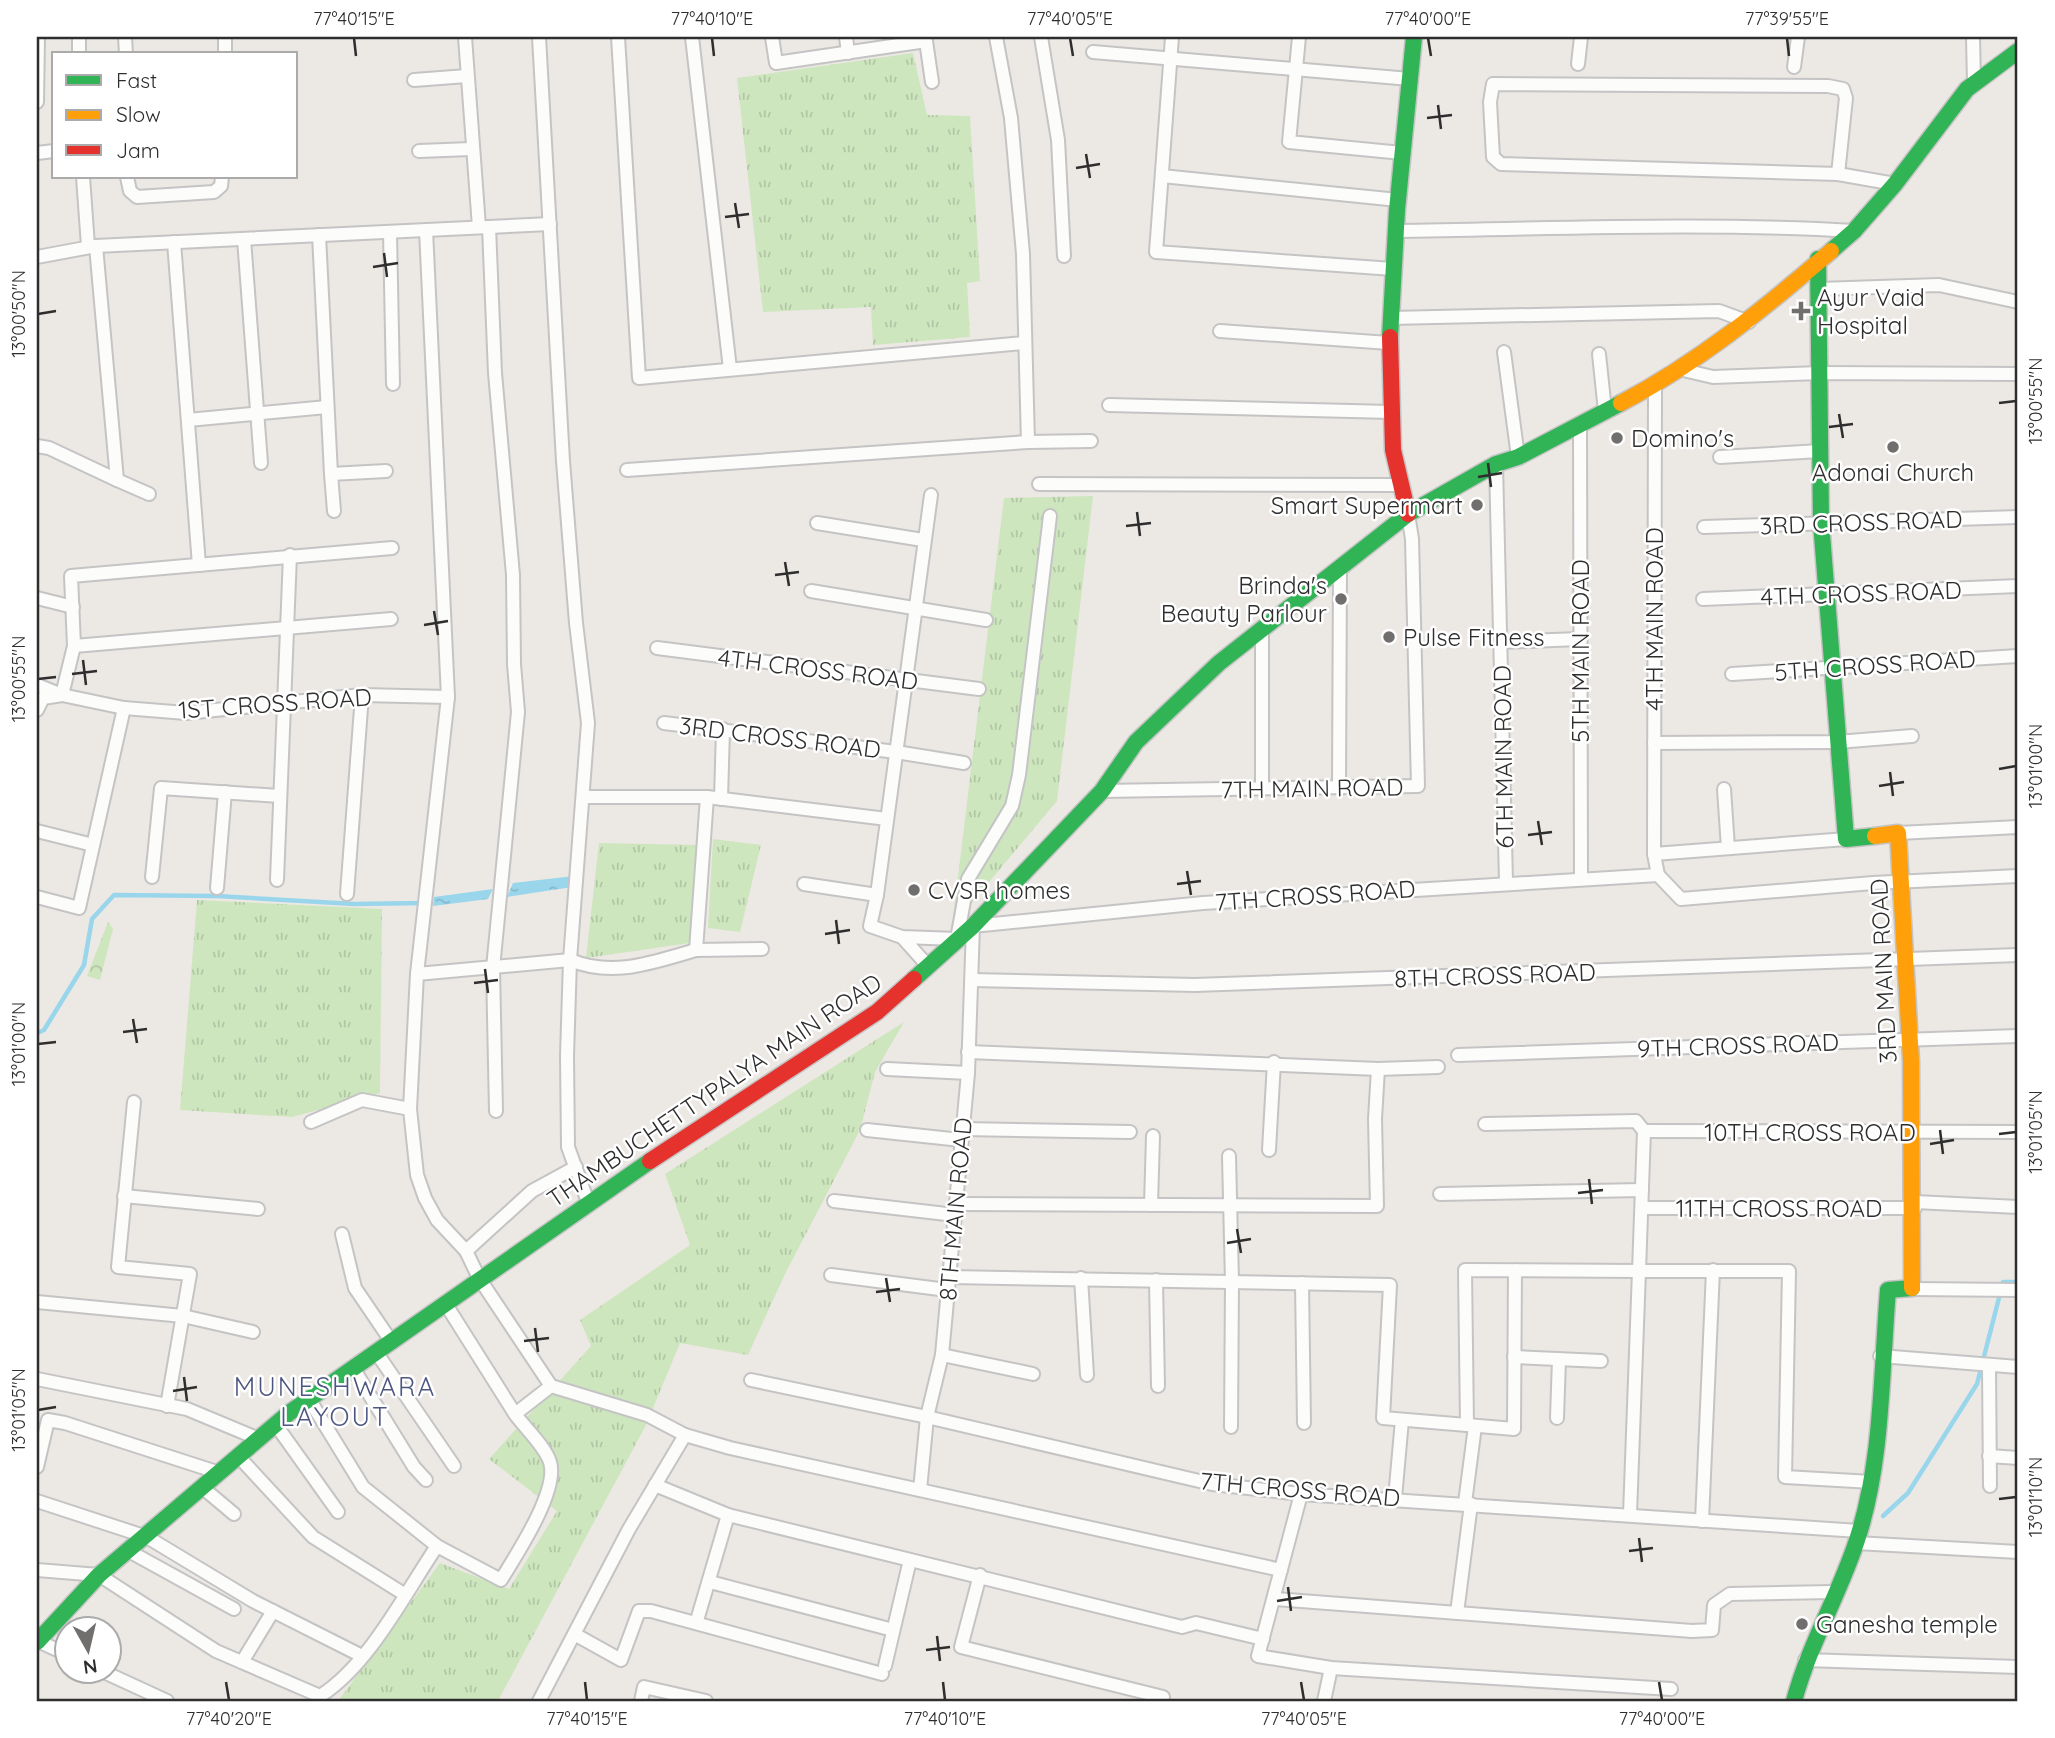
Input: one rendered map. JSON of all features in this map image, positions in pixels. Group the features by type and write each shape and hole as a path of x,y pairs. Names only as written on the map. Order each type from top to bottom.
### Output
{"main road":[{"path":"1408,514 1397,485 1389,343 1398,200 1414,37"},
{"name":"THAMBUCHETTYPALYA MAIN ROAD","path":"37,1641 99,1575 127,1550 147,1537 309,1399 588,1202 877,1012 973,926 1102,791 1136,742 1219,663 1408,514 1496,464 1518,457 1655,385 1749,322 1854,231 1948,117 1949,110 1974,83 2018,51"},
{"name":"THAMBUCHETTYPALYA MAIN ROAD","path":"1948,117 1958,115 1994,80 2018,64"},
{"path":"1818,260 1821,522 1830,668 1846,839 1898,833"},
{"name":"3RD MAIN ROAD","path":"1898,833 1914,1132 1912,1289"},
{"path":"1794,1701 1804,1660 1858,1537 1872,1482 1880,1356 1888,1290 1912,1289"}],"street":[{"path":"37,102 38,37"},
{"path":"466,37 471,149 484,227 513,575 514,664 518,712 493,968 496,1111"},
{"path":"539,37 563,461 576,623 588,723 570,960 568,1147 588,1202"},
{"path":"618,37 639,378 1024,343"},
{"path":"692,37 730,369"},
{"path":"772,37 776,63 925,39 932,82"},
{"path":"846,37 848,52"},
{"path":"996,37 1011,118 1023,254 1028,442"},
{"path":"1041,37 1058,140 1064,256"},
{"path":"1172,37 1156,252 1394,270"},
{"path":"1299,37 1289,142 1402,153"},
{"path":"1578,64 1581,37"},
{"path":"1794,67 1798,37"},
{"path":"1973,37 1974,83"},
{"path":"1093,52 1410,79"},
{"path":"414,80 467,76"},
{"path":"1838,174 1846,98 1843,89 1828,86 1493,84 1490,102 1493,157 1501,164 1838,174 1895,184"},
{"path":"419,150 471,149"},
{"path":"1162,176 1398,200"},
{"path":"82,178 117,480"},
{"path":"127,178 130,191 137,197 214,192 221,186 222,178"},
{"path":"37,257 92,246 550,224"},
{"path":"1396,231 1620,226 1777,227 1854,231"},
{"path":"426,230 448,697 418,974 410,1109 417,1174 425,1198 437,1220 466,1251 479,1278 551,1386 647,1415 685,1435 730,1448 1281,1570"},
{"path":"390,232 393,384"},
{"path":"319,235 334,511"},
{"path":"244,239 261,463"},
{"path":"174,242 200,565"},
{"path":"1819,289 1939,285 2018,302"},
{"path":"1390,318 1719,311 1749,322"},
{"path":"1220,331 1389,343"},
{"path":"1504,352 1518,457"},
{"path":"1599,354 1605,411"},
{"path":"1679,369 1713,377 1820,373 2018,374"},
{"name":"4TH MAIN ROAD","path":"1654,854 1655,385"},
{"path":"1109,405 1391,412"},
{"path":"188,420 327,407"},
{"name":"5TH MAIN ROAD","path":"1580,424 1581,879"},
{"path":"627,470 1028,442 1091,441"},
{"path":"37,446 49,448 149,494"},
{"path":"1720,457 1820,451"},
{"name":"6TH MAIN ROAD","path":"1496,464 1506,882"},
{"path":"331,474 386,471"},
{"path":"1039,484 1397,485"},
{"path":"931,495 877,895 870,926 902,937 957,939 968,879 1012,806 1019,775 1050,516"},
{"name":"7TH MAIN ROAD","path":"1102,791 1418,786 1412,539 1408,514"},
{"name":"3RD CROSS ROAD","path":"1704,527 2018,517"},
{"path":"817,523 923,540"},
{"path":"37,710 43,698 62,695 74,646 71,576 392,548"},
{"path":"277,880 290,555"},
{"path":"1339,786 1340,568"},
{"name":"4TH CROSS ROAD","path":"1703,599 2018,586"},
{"path":"811,591 986,620"},
{"path":"37,598 73,607"},
{"path":"74,646 391,619"},
{"path":"1262,630 1262,788"},
{"path":"1500,642 1580,639"},
{"name":"4TH CROSS ROAD","path":"657,648 979,689"},
{"name":"5TH CROSS ROAD","path":"1732,674 2018,656"},
{"name":"1ST CROSS ROAD","path":"37,685 62,695 124,708 186,713 362,695 448,697"},
{"path":"347,894 362,695"},
{"path":"37,897 79,908 124,708"},
{"name":"3RD CROSS ROAD","path":"664,723 964,763"},
{"path":"721,799 723,729"},
{"path":"1654,743 1837,742 1912,736"},
{"path":"152,877 161,788 279,796"},
{"path":"1724,789 1728,848"},
{"path":"217,888 225,792"},
{"path":"584,797 707,797 887,819"},
{"path":"696,950 707,797"},
{"path":"1898,833 2018,827"},
{"path":"37,831 93,845"},
{"path":"1846,839 1654,854 1658,875 1681,899 1902,881 2018,876"},
{"name":"7TH CROSS ROAD","path":"973,926 1203,903 1506,882 1658,875"},
{"path":"804,884 877,895"},
{"name":"8TH MAIN ROAD","path":"920,1490 927,1418 942,1355 968,1073 973,926"},
{"path":"902,937 928,966"},
{"path":"418,974 570,960 590,968 629,969 696,950 762,950"},
{"name":"8TH CROSS ROAD","path":"972,980 1195,985 2018,955"},
{"name":"9TH CROSS ROAD","path":"1458,1055 2018,1036"},
{"path":"968,1052 1274,1062 1378,1069 1438,1067"},
{"path":"1269,1150 1274,1062"},
{"path":"887,1069 968,1073"},
{"path":"834,1201 955,1210 1151,1205 1377,1206 1375,1119 1378,1069"},
{"path":"311,1122 362,1100 410,1109"},
{"path":"134,1102 118,1266 190,1273 167,1406"},
{"name":"10TH CROSS ROAD","path":"1485,1124 1636,1121 1644,1131 2018,1132"},
{"path":"867,1130 961,1135 1130,1132"},
{"path":"1630,1514 1644,1131"},
{"path":"1151,1205 1153,1136"},
{"path":"1229,1156 1231,1427"},
{"path":"466,1251 513,1206 576,1167"},
{"path":"1440,1194 1642,1190"},
{"path":"124,1196 258,1209"},
{"name":"11TH CROSS ROAD","path":"1642,1208 1915,1205 2018,1207"},
{"path":"342,1234 355,1288 391,1341"},
{"path":"1457,1613 1468,1503 1471,1425 1465,1270 1789,1271 1785,1476 1872,1482"},
{"path":"831,1275 948,1284 1081,1278 1390,1285 1383,1418 1514,1429 1515,1270"},
{"path":"1702,1521 1713,1270"},
{"path":"1081,1278 1087,1375"},
{"path":"1156,1280 1158,1386"},
{"path":"1302,1283 1304,1423"},
{"path":"1912,1289 2014,1291"},
{"path":"37,1303 183,1316 253,1332"},
{"path":"309,1399 363,1487 437,1546 501,1580 534,1527 552,1470 550,1459 515,1414 445,1303"},
{"path":"376,1352 454,1466"},
{"path":"942,1355 1033,1374"},
{"path":"1880,1356 2018,1367"},
{"path":"1514,1357 1601,1361"},
{"path":"1557,1418 1559,1359"},
{"path":"1989,1366 1990,1486"},
{"path":"353,1368 414,1467 426,1480"},
{"path":"37,1379 187,1409 259,1439"},
{"name":"7TH CROSS ROAD","path":"751,1380 1212,1485 1301,1494 1630,1514 2018,1552"},
{"path":"515,1414 551,1386"},
{"path":"37,1467 48,1420 65,1423 220,1473"},
{"path":"1395,1498 1402,1420"},
{"path":"276,1425 338,1512"},
{"path":"539,1701 576,1635 629,1529 685,1435"},
{"path":"1989,1456 2018,1458"},
{"path":"239,1457 313,1537 404,1594"},
{"path":"655,1485 728,1515 980,1575 1182,1627 1196,1623 1263,1639"},
{"path":"203,1488 234,1514"},
{"path":"1301,1494 1258,1656 1331,1668 1671,1689"},
{"path":"37,1501 147,1537 187,1564 362,1657"},
{"path":"698,1617 728,1515"},
{"path":"37,1570 99,1575 216,1650 320,1696 341,1683 362,1657 437,1546"},
{"path":"127,1550 233,1609"},
{"path":"576,1635 621,1660 639,1611 651,1611 884,1670 910,1560"},
{"path":"980,1575 961,1647 1163,1697"},
{"path":"710,1582 893,1630"},
{"path":"1275,1599 1692,1631 1712,1630 1714,1605 1730,1594 1832,1592"},
{"path":"242,1662 273,1611"},
{"path":"1804,1660 2018,1667"},
{"path":"1324,1701 1331,1668"},
{"path":"122,1680 167,1701"},
{"path":"641,1701 644,1687 706,1701"}],"green space":[{"path":"913,53 927,115 970,116 980,281 967,283 970,337 873,345 871,307 763,312 737,78"},
{"path":"1093,496 1057,801 952,926 1004,498"},
{"path":"713,839 761,845 740,932 708,928"},
{"path":"599,843 697,845 690,943 586,958"},
{"path":"197,900 382,909 380,1093 292,1117 180,1110"},
{"path":"108,922 113,929 100,980 87,976"},
{"path":"904,1022 875,1072 860,1130 785,1274 748,1355 680,1343 646,1425 498,1701 338,1701 440,1563 509,1589 557,1511 489,1459 591,1346 580,1320 690,1245 665,1174"}],"water":[{"path":"574,876 572,887 507,897 513,883"},
{"path":"493,889 488,899 433,906 434,897"}],"waterway":[{"path":"37,1033 44,1030 84,965 92,919 114,895 217,896 354,904 423,903"},
{"path":"1883,1516 1908,1493 1977,1384 2003,1282 2018,1282"}],"traffic: fast":[{"path":"1390,337 1397,210 1414,37"},
{"path":"1831,251 1854,231 1895,184 1967,89 2018,51"},
{"path":"1818,259 1821,522 1846,839 1875,836"},
{"path":"914,979 973,926 1102,791 1136,742 1219,663 1408,514 1496,464 1518,457 1621,403"},
{"path":"37,1642 99,1575 289,1413 650,1161"},
{"path":"1794,1701 1807,1660 1849,1563 1865,1513 1880,1418 1888,1290 1912,1288"}],"traffic: slow":[{"path":"1621,403 1704,352 1831,251"},
{"path":"1875,836 1898,833 1911,1061 1912,1288"}],"traffic: jam":[{"path":"1390,337 1393,450 1408,514"},
{"path":"650,1161 877,1012 914,979"}],"place":[{"name":"Ayur Vaid Hospital","path":"1801,311"},
{"name":"Domino's","path":"1617,438"},
{"name":"Adonai Church","path":"1893,447"},
{"name":"Smart Supermart","path":"1477,505"},
{"name":"Brinda's Beauty Parlour","path":"1341,599"},
{"name":"Pulse Fitness","path":"1389,637"},
{"name":"CVSR homes","path":"914,890"},
{"name":"Ganesha temple","path":"1802,1624"}],"district":[{"name":"MUNESHWARA LAYOUT","path":"335,1401"}]}
